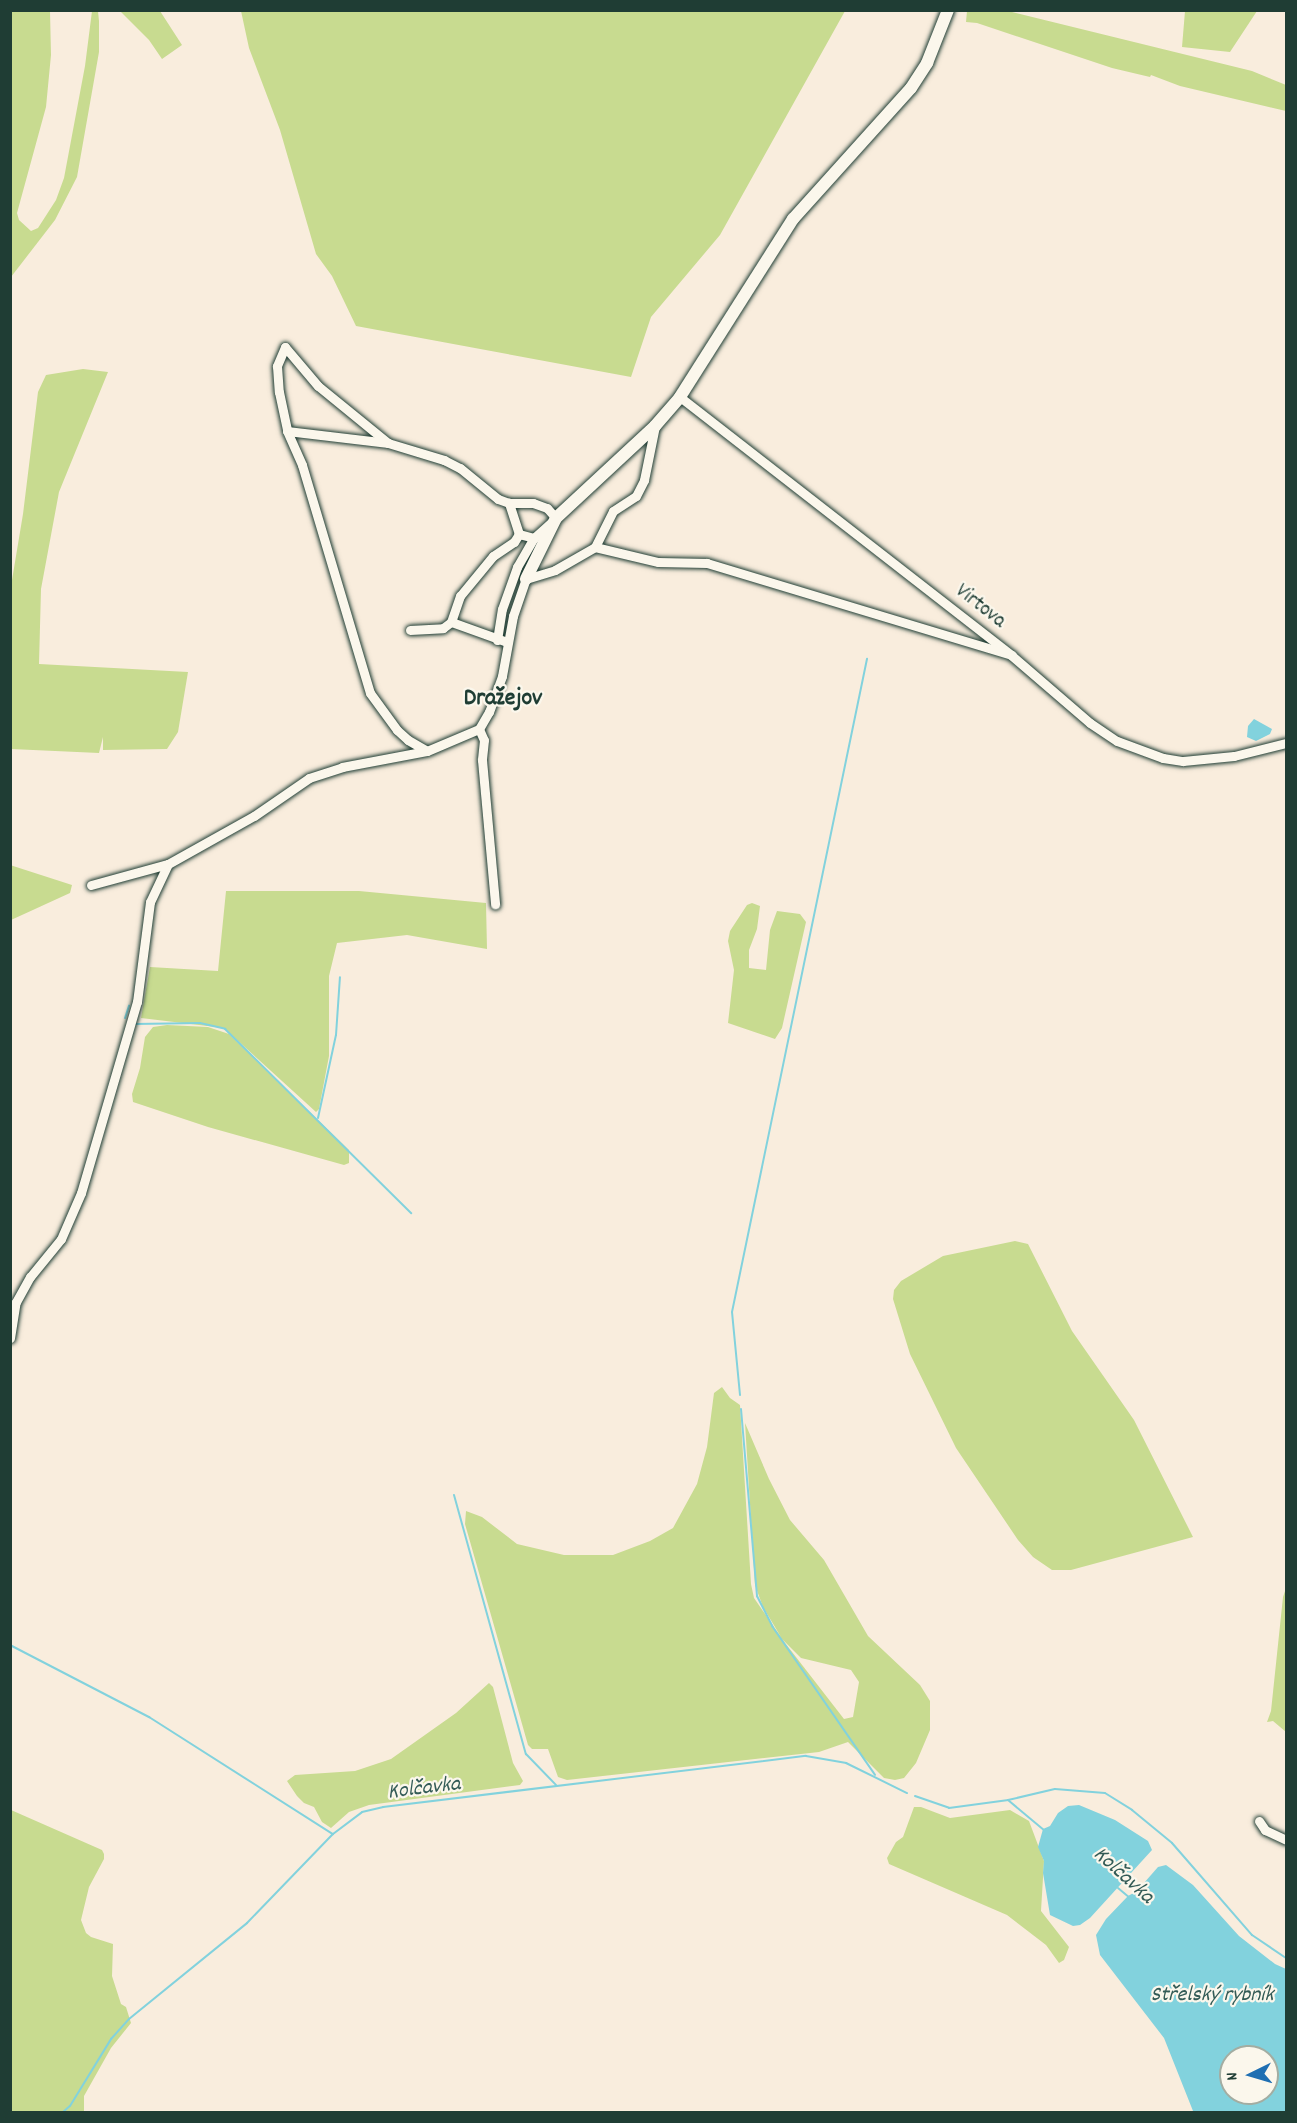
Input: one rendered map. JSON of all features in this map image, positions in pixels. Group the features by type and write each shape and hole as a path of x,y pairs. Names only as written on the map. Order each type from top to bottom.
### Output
{"street":[{"path":"91,885 168,864 254,816 309,778 342,767 427,751 479,729 489,712 501,676 502,609 517,567 534,538 654,426 680,397 793,219 919,77 948,10"},
{"path":"388,443 318,386 285,346 277,366 279,392 287,431 302,465 370,693 382,713 408,740 427,751"},
{"name":"Virtova","path":"680,397 1011,655 1090,723 1117,741 1147,754 1183,761 1234,756 1287,743"},
{"path":"526,579 555,570 595,548 613,511 636,496 644,480 654,426"},
{"path":"287,431 388,443 444,460 460,468 498,499 509,503 533,502 547,508 556,518"},
{"path":"410,630 443,628 451,622 460,596 493,556 514,542 519,534 509,503"},
{"path":"502,641 526,579 556,518"},
{"path":"519,534 534,538"},
{"path":"595,548 658,562 707,563 1011,655"},
{"path":"451,622 502,641"},
{"path":"479,729 484,740 482,760 495,904"},
{"path":"399,757 408,740"},
{"path":"10,1338 16,1302 30,1277 61,1239 81,1193 137,1002 150,902 168,864"},
{"path":"1259,1821 1265,1830 1287,1840"}],"green space":[{"path":"11,10 50,11 51,55 46,107 17,213 19,220 31,231 38,228 56,200 64,178 85,66 92,11 98,11 99,52 77,177 55,220 11,277"},
{"path":"241,10 845,11 720,235 651,317 631,377 356,326 332,276 316,254 280,130 249,48"},
{"path":"1185,10 1257,11 1230,52 1182,47"},
{"path":"120,11 160,11 182,45 162,59 149,40"},
{"path":"967,11 1008,11 1252,71 1286,85 1286,111 1180,86 1151,75 1150,77 1112,68 977,23 966,22"},
{"path":"83,369 108,372 59,492 41,589 39,664 188,672 178,732 167,749 103,750 103,737 99,753 11,749 11,586 23,514 38,392 46,375"},
{"path":"10,865 72,885 70,893 11,920"},
{"path":"226,891 359,891 486,903 487,949 407,935 337,943 329,976 329,1056 319,1109 316,1112 224,1028 141,1018 150,967 218,971"},
{"path":"752,903 760,906 757,929 749,950 749,968 766,970 770,930 777,911 800,914 806,922 782,1028 775,1039 728,1023 734,970 728,941 730,931 747,905"},
{"path":"167,1025 208,1027 229,1034 349,1150 349,1163 344,1165 208,1127 133,1102 132,1094 140,1068 145,1037 153,1027"},
{"path":"1015,1241 1028,1244 1072,1331 1134,1420 1193,1537 1071,1570 1052,1570 1033,1557 1018,1540 956,1448 910,1354 893,1299 894,1290 901,1281 943,1256"},
{"path":"722,1387 730,1398 740,1405 751,1584 754,1598 781,1637 763,1607 755,1585 745,1423 790,1520 824,1560 868,1636 920,1685 930,1701 930,1730 916,1763 904,1778 895,1780 884,1778 848,1742 819,1752 567,1780 558,1777 548,1749 532,1749 528,1745 465,1524 466,1511 482,1517 517,1544 564,1555 613,1555 650,1541 673,1528 697,1484 707,1447 714,1393","holes":["782,1639 801,1658 851,1670 859,1682 853,1717 844,1719"]},
{"path":"1286,1588 1286,1732 1273,1721 1267,1722 1271,1711 1283,1597"},
{"path":"489,1683 493,1687 513,1763 523,1781 520,1785 369,1805 349,1812 331,1828 322,1822 314,1807 304,1803 297,1796 287,1781 295,1775 355,1771 391,1759 456,1713"},
{"path":"914,1807 921,1807 950,1818 1010,1810 1029,1821 1044,1861 1041,1911 1069,1947 1064,1960 1059,1963 1046,1945 1007,1915 889,1864 887,1858 896,1842 903,1837"},
{"path":"11,1810 102,1850 104,1854 104,1859 89,1887 81,1920 86,1933 91,1937 113,1944 112,1976 121,2004 126,2007 131,2023 111,2048 84,2096 84,2112 11,2112"}],"water":[{"path":"1254,719 1272,729 1270,734 1256,741 1247,737 1248,726"},
{"path":"1079,1805 1115,1820 1148,1841 1152,1850 1090,1918 1080,1925 1073,1926 1050,1915 1043,1873 1044,1861 1038,1847 1043,1829 1050,1826 1058,1813 1068,1806"},
{"name":"Střelský rybník","path":"1166,1865 1193,1885 1239,1936 1275,1964 1286,1969 1286,2112 1193,2111 1164,2038 1100,1955 1096,1935 1106,1919 1128,1896 1137,1891 1158,1867"}],"waterway":[{"path":"740,1395 732,1312 867,659"},
{"path":"318,1118 336,1035 340,977"},
{"path":"125,1018 129,1006"},
{"path":"135,1024 200,1023 225,1029 411,1213"},
{"path":"741,1409 757,1596 772,1626 875,1775"},
{"path":"454,1495 526,1754 556,1785"},
{"path":"10,1645 149,1717 333,1834"},
{"name":"Kolčavka","path":"63,2112 70,2106 111,2039 129,2019 247,1923 333,1834 362,1812 383,1807 806,1756 846,1763 907,1793"},
{"path":"1008,1800 1055,1789 1105,1793 1132,1810 1172,1843 1252,1935 1286,1958"},
{"name":"Kolčavka","path":"915,1796 949,1808 1008,1800 1045,1831"},
{"name":"Kolčavka","path":"1118,1888 1130,1898"}],"district":[{"name":"Dražejov","path":"503,700"}]}
